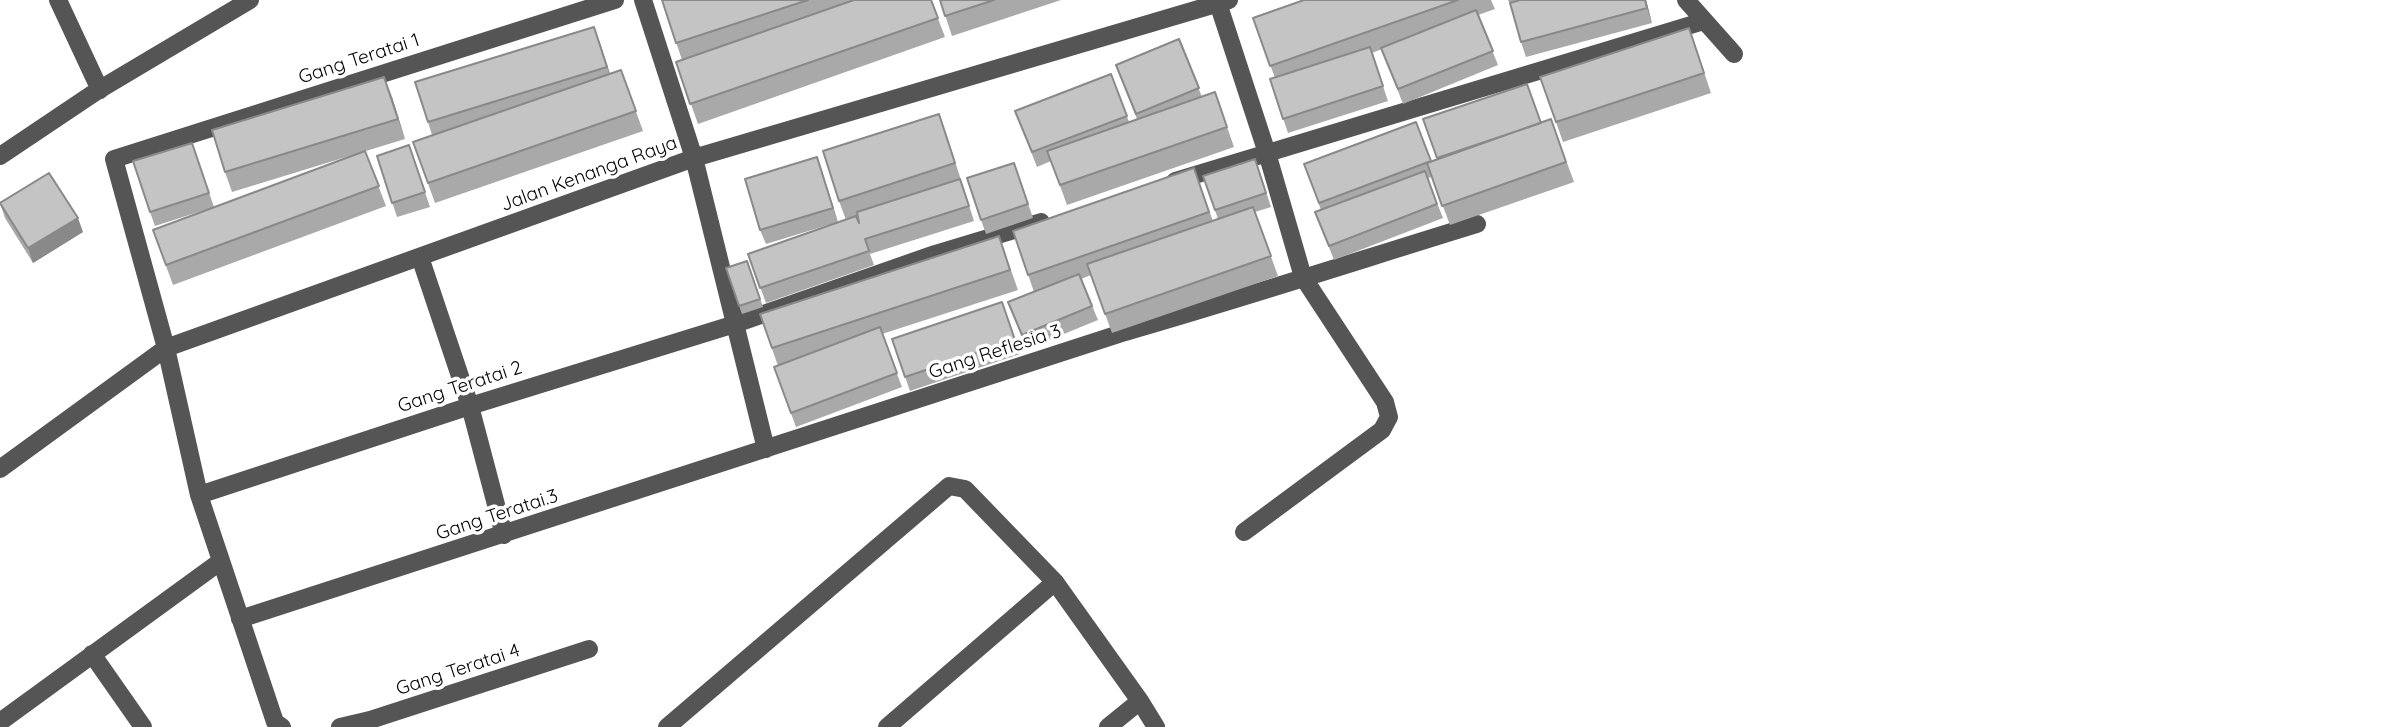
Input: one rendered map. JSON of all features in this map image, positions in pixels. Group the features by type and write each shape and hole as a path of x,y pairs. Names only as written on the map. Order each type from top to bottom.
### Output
{"street":[{"path":"58,0 100,90"},
{"path":"0,156 100,90 250,0"},
{"name":"Gang Teratai 1","path":"166,348 114,159 615,0"},
{"path":"643,0 694,158 766,449"},
{"path":"1686,0 1734,54"},
{"path":"1222,1 1303,277 1385,402 1389,417 1382,430 1244,532"},
{"name":"Jalan Kenanga Raya","path":"0,469 166,348 694,158 1222,1"},
{"path":"1161,185 1704,21"},
{"name":"Gang Teratai 2","path":"199,495 470,405 735,324 935,254 1055,218"},
{"name":"Gang Reflesia 3","path":"766,449 1111,337 1239,300 1303,277 1477,224"},
{"path":"420,257 470,405 503,535"},
{"path":"166,348 199,495 275,722 282,727"},
{"name":"Gang Teratai.3","path":"240,619 766,449"},
{"path":"667,727 949,486 965,489 974,497 1055,582 1156,727"},
{"path":"0,722 221,561"},
{"path":"887,727 1055,582"},
{"name":"Gang Teratai 4","path":"340,727 370,720 589,649"},
{"path":"92,654 143,727"},
{"path":"1108,727 1140,701"}],"building":[{"path":"662,0 808,0 676,43"},
{"path":"854,0 931,0 938,18 690,104 676,62"},
{"path":"940,0 994,0 945,16"},
{"path":"1304,0 1458,0 1270,66 1253,18"},
{"path":"1520,0 1645,0 1647,8 1521,42 1510,3"},
{"path":"1476,10 1493,51 1398,89 1381,48"},
{"path":"594,27 607,67 428,122 415,82"},
{"path":"1689,28 1704,73 1556,122 1540,77"},
{"path":"1179,39 1199,88 1136,114 1116,65"},
{"path":"1370,47 1383,86 1283,119 1270,79"},
{"path":"621,70 636,111 428,183 413,142"},
{"path":"1111,74 1127,116 1032,152 1015,111"},
{"path":"384,77 398,119 225,172 212,130"},
{"path":"1527,84 1541,123 1437,158 1423,119"},
{"path":"1215,92 1227,127 1060,185 1047,151"},
{"path":"939,114 955,163 839,201 823,151"},
{"path":"1551,119 1566,162 1442,206 1427,163"},
{"path":"1416,122 1431,161 1319,203 1304,164"},
{"path":"192,143 209,193 150,212 133,161"},
{"path":"409,145 425,192 392,203 377,156"},
{"path":"365,151 379,186 166,265 153,230"},
{"path":"817,157 833,208 760,230 745,179"},
{"path":"1255,159 1266,193 1215,210 1203,176"},
{"path":"1014,163 1028,204 981,220 967,178"},
{"path":"1194,168 1209,212 1028,275 1013,231"},
{"path":"1425,171 1437,204 1329,246 1315,212"},
{"path":"49,173 78,218 28,248 0,203"},
{"path":"960,179 969,206 865,239 869,251 760,288 748,254 856,216 859,223 857,212"},
{"path":"1253,207 1271,256 1105,314 1087,264"},
{"path":"999,236 1010,270 772,348 760,314"},
{"path":"747,261 760,299 739,306 726,268"},
{"path":"1079,274 1092,306 1022,335 1008,302"},
{"path":"1002,302 1015,340 905,377 892,339"},
{"path":"880,327 897,373 791,413 774,367"}]}
